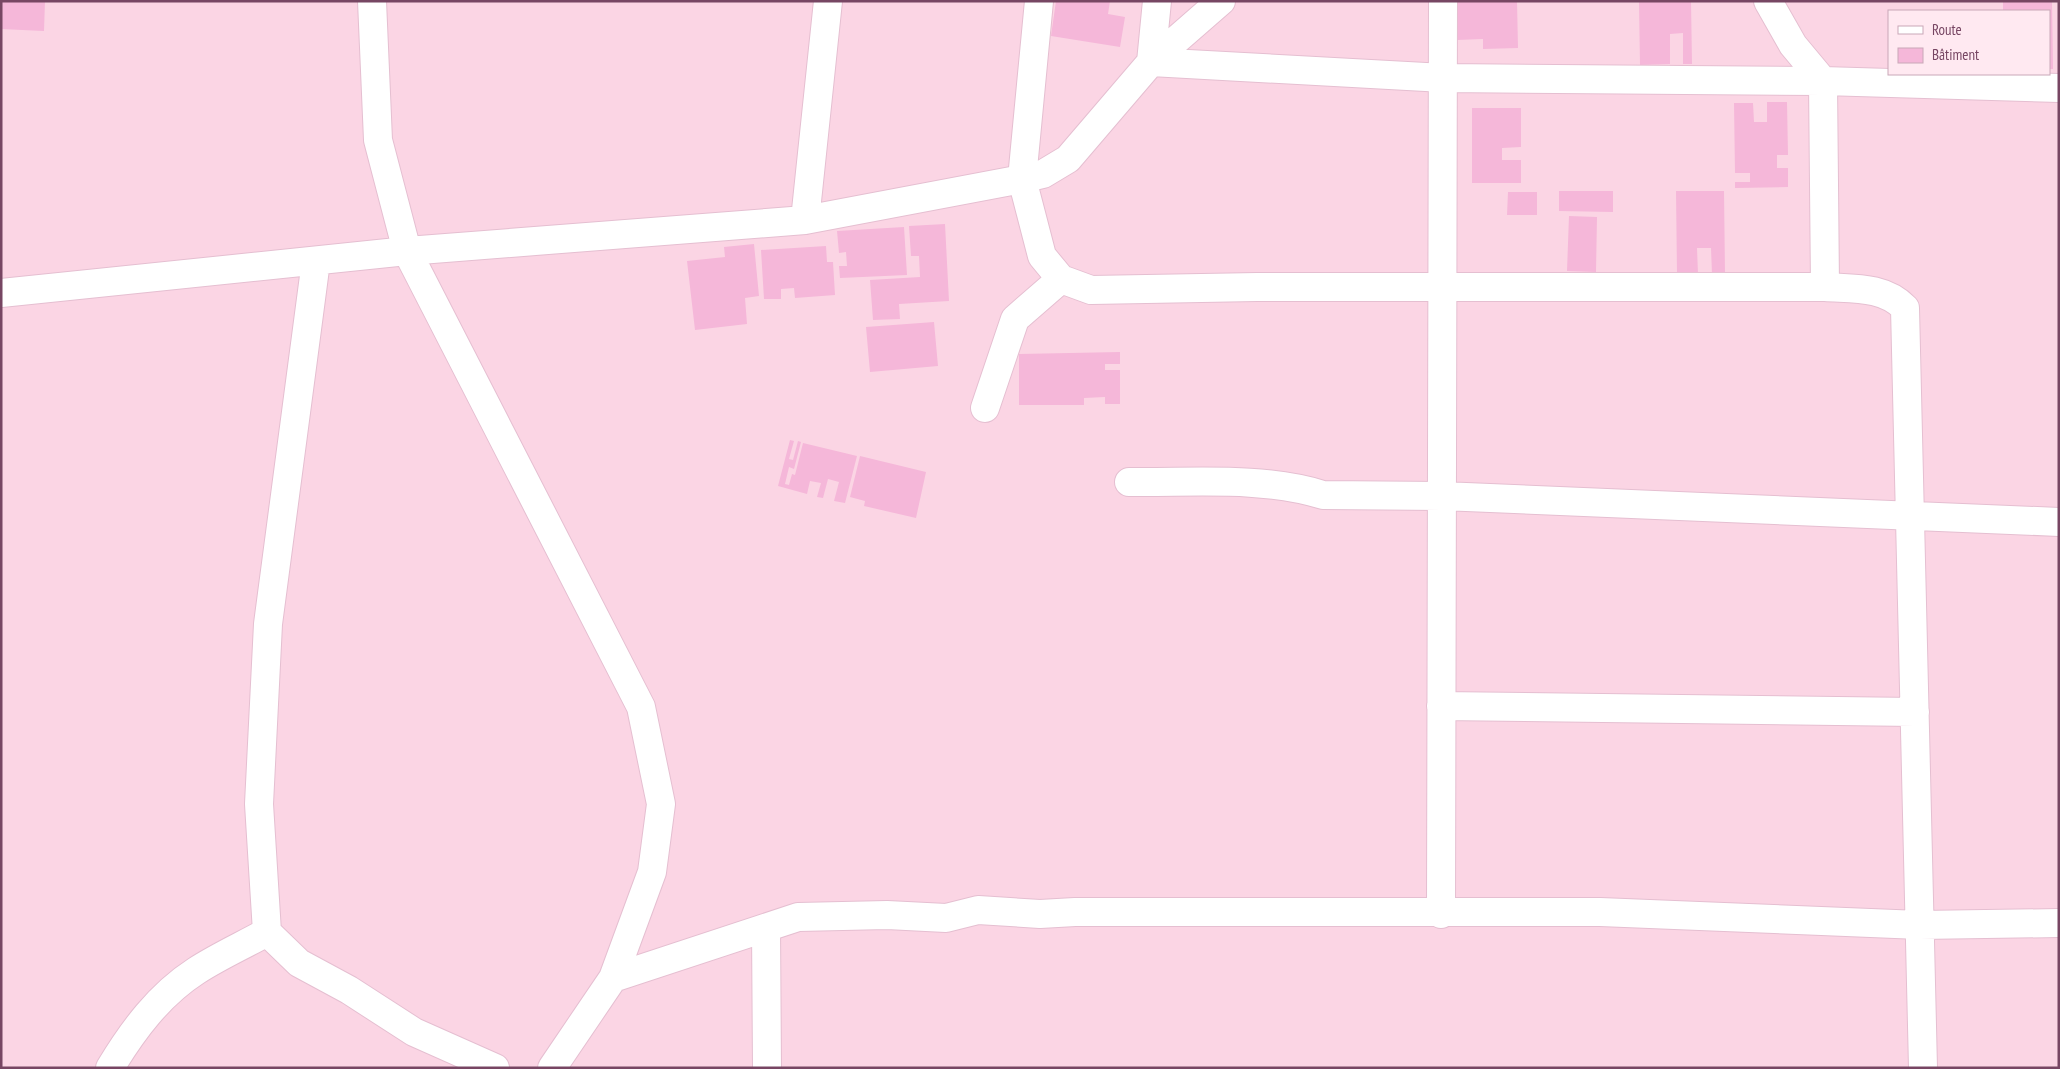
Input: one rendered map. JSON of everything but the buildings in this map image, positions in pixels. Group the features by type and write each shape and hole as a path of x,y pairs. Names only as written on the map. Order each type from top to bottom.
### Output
{"street":[{"path":"372,1 378,140 407,251 641,707 661,804 652,872 613,978 552,1068"},
{"path":"805,220 828,1"},
{"path":"1039,1 1022,179 1042,256 1061,279 1092,290 1443,287 1826,287 1879,291 1897,300 1905,308 1923,1068"},
{"path":"1150,62 1157,1"},
{"path":"1,293 316,262 407,251 805,220 1043,174 1068,159 1150,62 1221,1"},
{"path":"1440,914 1444,78 1442,1"},
{"path":"1768,1 1793,45 1822,81 1826,287"},
{"path":"1150,62 1444,78 1822,81 2059,88"},
{"path":"316,262 268,624 259,804 267,932 299,963 349,990 414,1032 495,1068"},
{"path":"985,408 1014,319 1061,279"},
{"path":"1129,482 1266,484 1305,489 1323,495 1442,496 2059,522"},
{"path":"1442,706 1915,712"},
{"path":"613,978 798,917 887,915 946,918 978,910 1040,914 1075,912 1440,914 1600,912 1920,925 2059,923"},
{"path":"766,928 767,1068"},
{"path":"110,1068 133,1031 168,993 196,971 267,932"}],"shaded area":[{"path":"1,1 2059,1 2059,1068 1,1068"}]}
